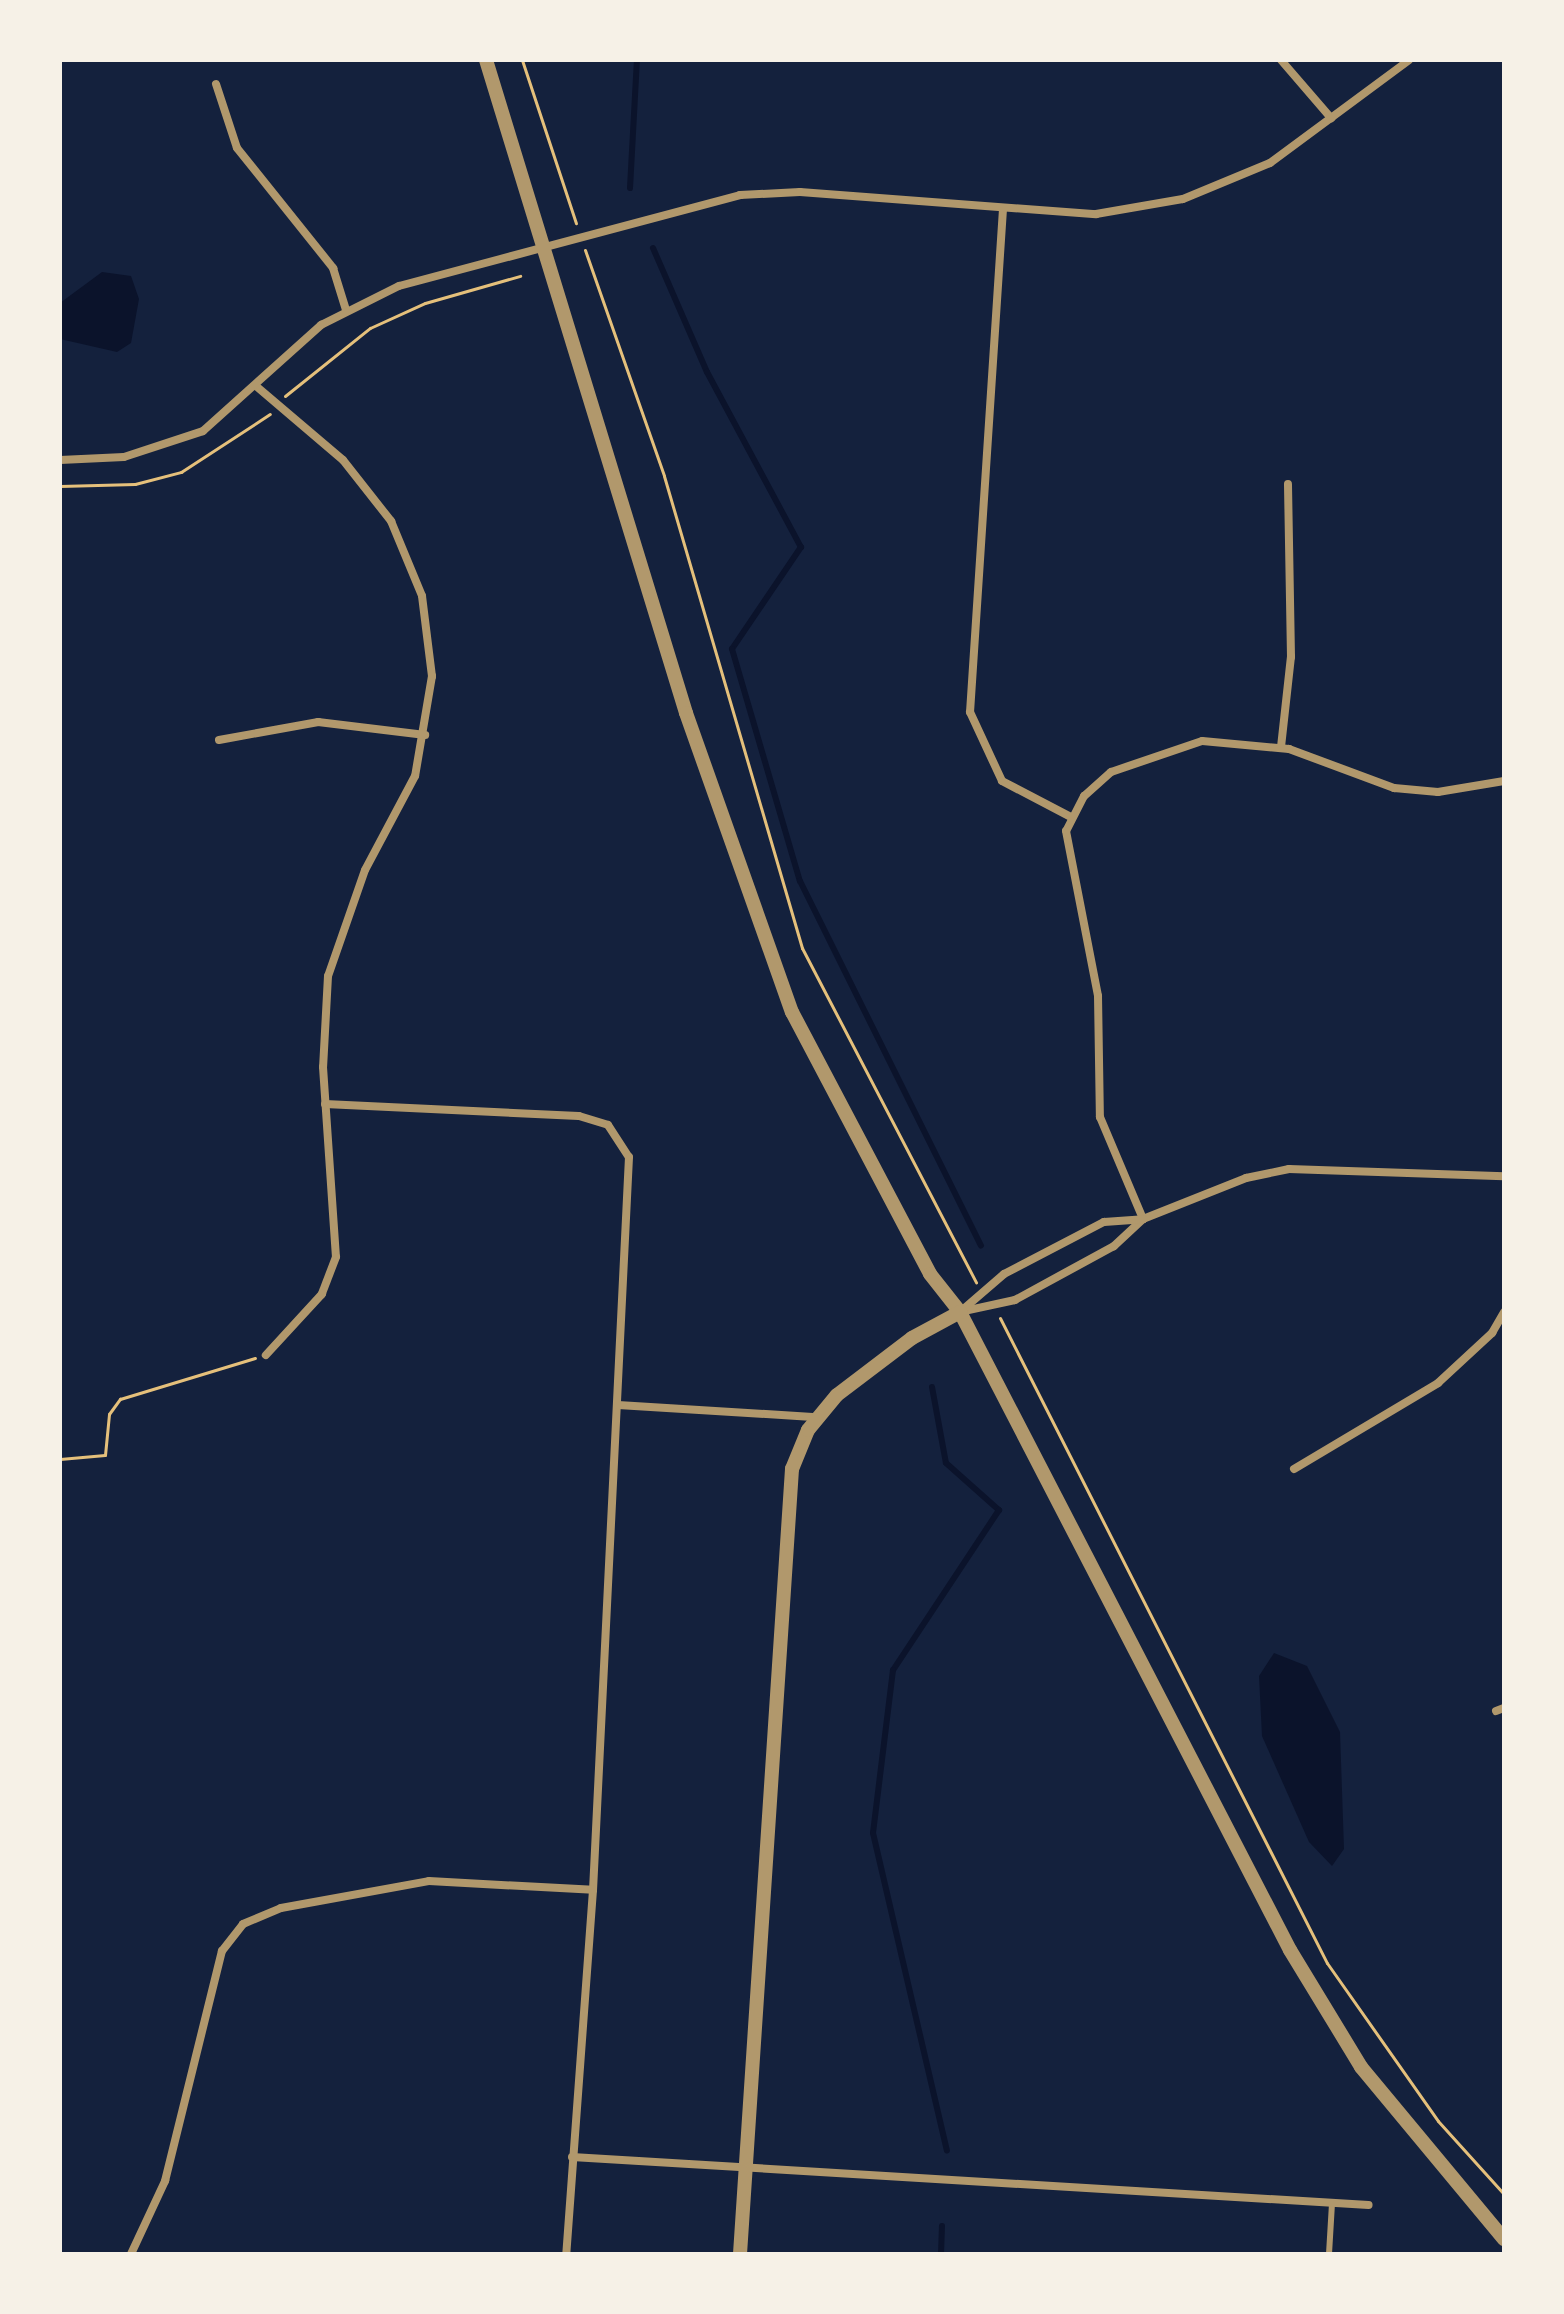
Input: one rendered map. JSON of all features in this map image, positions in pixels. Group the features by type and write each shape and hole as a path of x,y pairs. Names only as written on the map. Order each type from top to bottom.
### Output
{"street":[{"path":"486,60 686,713 772,961 828,1087 930,1274 960,1312 1290,1950 1361,2067 1504,2239"},
{"path":"1281,60 1331,118"},
{"path":"60,460 124,457 178,443 224,417 346,310 399,286 771,192 1096,214 1183,199 1270,163 1409,60"},
{"path":"216,84 237,148 333,268 346,310"},
{"path":"1003,209 970,712 1002,781 1071,817"},
{"path":"256,386 361,479 404,545 431,650 425,735 415,776 365,870 328,976 325,1104 336,1257 322,1294 266,1355"},
{"path":"1281,747 1291,657 1288,484"},
{"path":"219,740 318,722 425,735"},
{"path":"1143,1219 1097,1099 1098,996 1066,849 1071,817 1093,785 1160,750 1224,740 1281,747 1394,788 1438,792 1504,781"},
{"path":"325,1104 556,1113 595,1119 617,1133 631,1171 593,1890 566,2254"},
{"path":"740,2254 742,2167 788,1498 817,1417 869,1368 960,1312 1004,1274 1104,1222 1143,1219 1246,1178 1289,1169 1504,1176"},
{"path":"960,1312 993,1305 1114,1246 1143,1219"},
{"path":"1294,1469 1438,1383 1492,1333 1504,1312"},
{"path":"618,1405 817,1417"},
{"path":"131,2254 165,2181 222,1951 243,1924 281,1908 429,1881 593,1890"},
{"path":"572,2157 1369,2205"}],"lane":[{"path":"1329,2254 1332,2203"}],"path":[{"path":"522,60 664,476 802,948 982,1293"},
{"path":"60,486 135,484 181,472 252,431 326,357 370,328 425,303 520,276"},
{"path":"993,1305 1327,1963 1428,2109 1504,2194"},
{"path":"60,1459 105,1455 109,1414 120,1399 266,1355"}],"water":[{"path":"102,272 131,276 139,299 131,343 117,352 60,339 60,303"},
{"path":"1274,1653 1307,1666 1340,1732 1344,1849 1332,1866 1309,1842 1262,1736 1259,1676"}],"waterway":[{"path":"630,188 637,60"},
{"path":"653,248 707,372 801,547 732,649 800,881 981,1245"},
{"path":"932,1387 946,1463 999,1510 893,1670 873,1833 947,2150"},
{"path":"941,2254 942,2226"}]}
